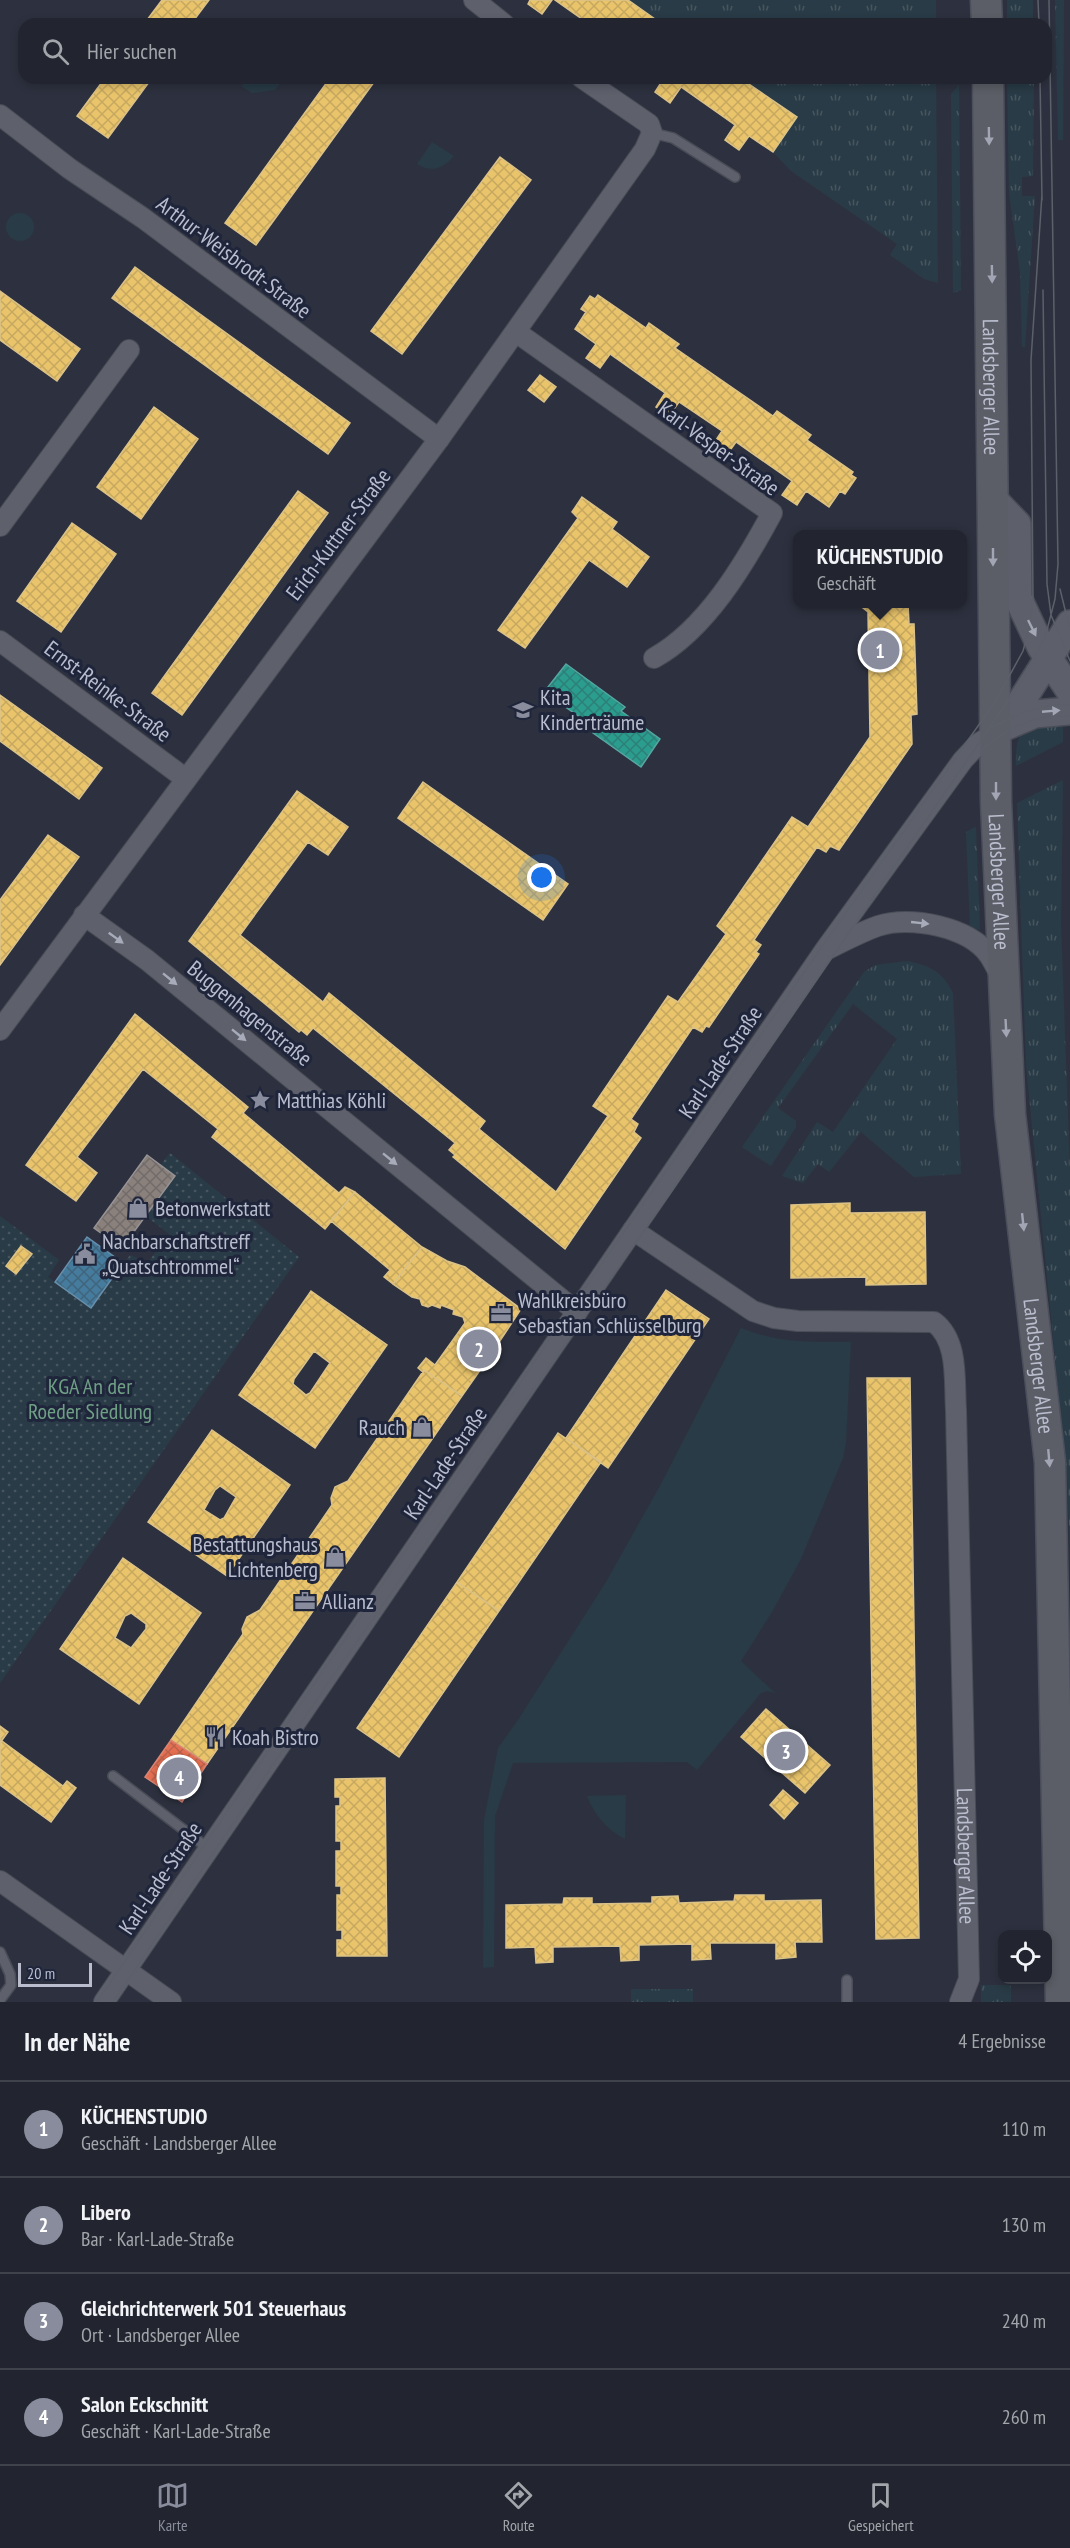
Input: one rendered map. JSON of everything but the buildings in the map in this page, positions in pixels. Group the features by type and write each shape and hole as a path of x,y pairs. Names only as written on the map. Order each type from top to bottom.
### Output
{"main road":[{"path":"986,0 987,18"},
{"name":"Landsberger Allee","path":"988,84 995,733 1004,981 1010,1114 1050,1461 1061,2002"}],"street":[{"path":"474,0 496,18"},
{"path":"591,84 649,124 652,133"},
{"name":"Arthur-Weisbrodt-Straße","path":"0,115 70,169 143,218 439,439"},
{"name":"Erich-Kuttner-Straße","path":"0,1030 439,439 614,194 645,149 652,133"},
{"name":"Karl-Vesper-Straße","path":"516,332 772,513 760,536 698,625 675,645 654,658"},
{"path":"0,526 129,350"},
{"path":"993,499 1017,524 1018,598 1049,659 1070,691"},
{"path":"995,733 1019,705 1070,624"},
{"name":"Ernst-Reinke-Straße","path":"0,641 186,779"},
{"path":"995,733 1028,716 1048,711 1070,711"},
{"name":"Karl-Lade-Straße","path":"104,2002 825,950 963,760 980,743 995,733"},
{"name":"Buggenhagenstraße","path":"84,915 147,960 577,1312"},
{"path":"825,950 880,926 906,922 927,923 963,935 980,947 988,954 1004,981"},
{"name":"Landsberger Allee","path":"633,1230 763,1315 798,1320 934,1322 945,1330 951,1343 956,1410 969,1980 960,2002"},
{"path":"0,1881 171,2002"}],"lane":[{"path":"652,133 673,138 735,177"},
{"path":"113,1776 209,1849"},
{"path":"0,1952 10,1974 11,1985 0,2000"},
{"path":"847,1980 847,2002"}],"green space":[{"path":"628,0 936,0 936,18 654,18"},
{"path":"1007,0 1033,0 1033,18 1007,18"},
{"path":"1055,0 1064,0 1063,140 1058,140"},
{"path":"243,84 280,84 275,90 252,93 241,86"},
{"path":"749,84 936,84 938,283 924,279 890,255 897,244 791,171 773,152 797,117"},
{"path":"1007,84 1034,84 1033,176 1022,177 1022,196 1035,196 1025,347 1022,347 1020,272 1009,193"},
{"path":"959,85 961,290 953,293 951,94"},
{"path":"432,142 454,156 441,167 432,169 417,164"},
{"path":"20,213 30,217 34,227 30,237 20,241 10,237 6,227 10,217"},
{"path":"1063,722 1063,742 1016,766 1018,742 1025,730 1040,725"},
{"path":"1063,780 1061,925 1070,1172 1070,1548 1067,1479 1026,1065 1017,803"},
{"path":"975,827 980,930 970,927 966,832"},
{"path":"907,961 922,965 940,975 953,993 961,1174 914,1177 861,1132 829,1172 818,1164 803,1183 782,1176 817,1122 833,1132 897,1039 853,1004 778,1108 796,1121 796,1127 771,1166 742,1147 864,972 875,965"},
{"name":"KGA An der Roeder Siedlung","path":"170,1153 299,1257 0,1683 0,1216 59,1260 48,1277 91,1308 130,1255 148,1262 169,1234 146,1216 175,1176 160,1165"},
{"path":"741,1328 782,1339 808,1342 851,1342 846,1442 843,1458 800,1561 772,1612 741,1661 775,1693 767,1691 761,1693 697,1770 687,1762 513,1763 495,1816 494,1967 483,1968 484,1820 498,1748 606,1582 661,1484"},
{"path":"626,1795 625,1839 602,1821 587,1796"},
{"path":"981,1985 1011,1985 1011,2002 981,2002"},
{"path":"631,1989 693,1989 693,2002 631,2002"}],"tram line":[{"path":"1038,0 1039,18"},
{"path":"1049,0 1049,18"},
{"path":"1040,84 1042,200"},
{"path":"113,2002 326,1686 669,1195 1033,662 1046,634 1055,599 1058,564 1050,84"},
{"path":"97,2002 571,1308 995,702 1023,651 1030,625 1033,598 1031,360 1042,194"},
{"path":"1043,290 1047,584 1051,615 1070,661"},
{"path":"1060,589 1070,630"},
{"path":"993,727 1030,710 1070,705"},
{"path":"979,752 1009,730 1033,720 1070,716"}],"place":[{"name":"KÜCHENSTUDIO","path":"880,650"},
{"name":"Kita Kinderträume","path":"523,710"},
{"name":"Matthias Köhli","path":"260,1100"},
{"name":"Betonwerkstatt","path":"138,1208"},
{"name":"Nachbarschaftstreff „Quatschtrommel“","path":"85,1254"},
{"name":"Wahlkreisbüro Sebastian Schlüsselburg","path":"501,1313"},
{"name":"Libero","path":"479,1349"},
{"name":"Rauch","path":"422,1427"},
{"name":"Bestattungshaus Lichtenberg","path":"335,1557"},
{"name":"Allianz","path":"305,1601"},
{"name":"Koah Bistro","path":"215,1737"},
{"name":"Gleichrichterwerk 501 Steuerhaus","path":"786,1751"},
{"name":"Salon Eckschnitt","path":"179,1777"}]}
